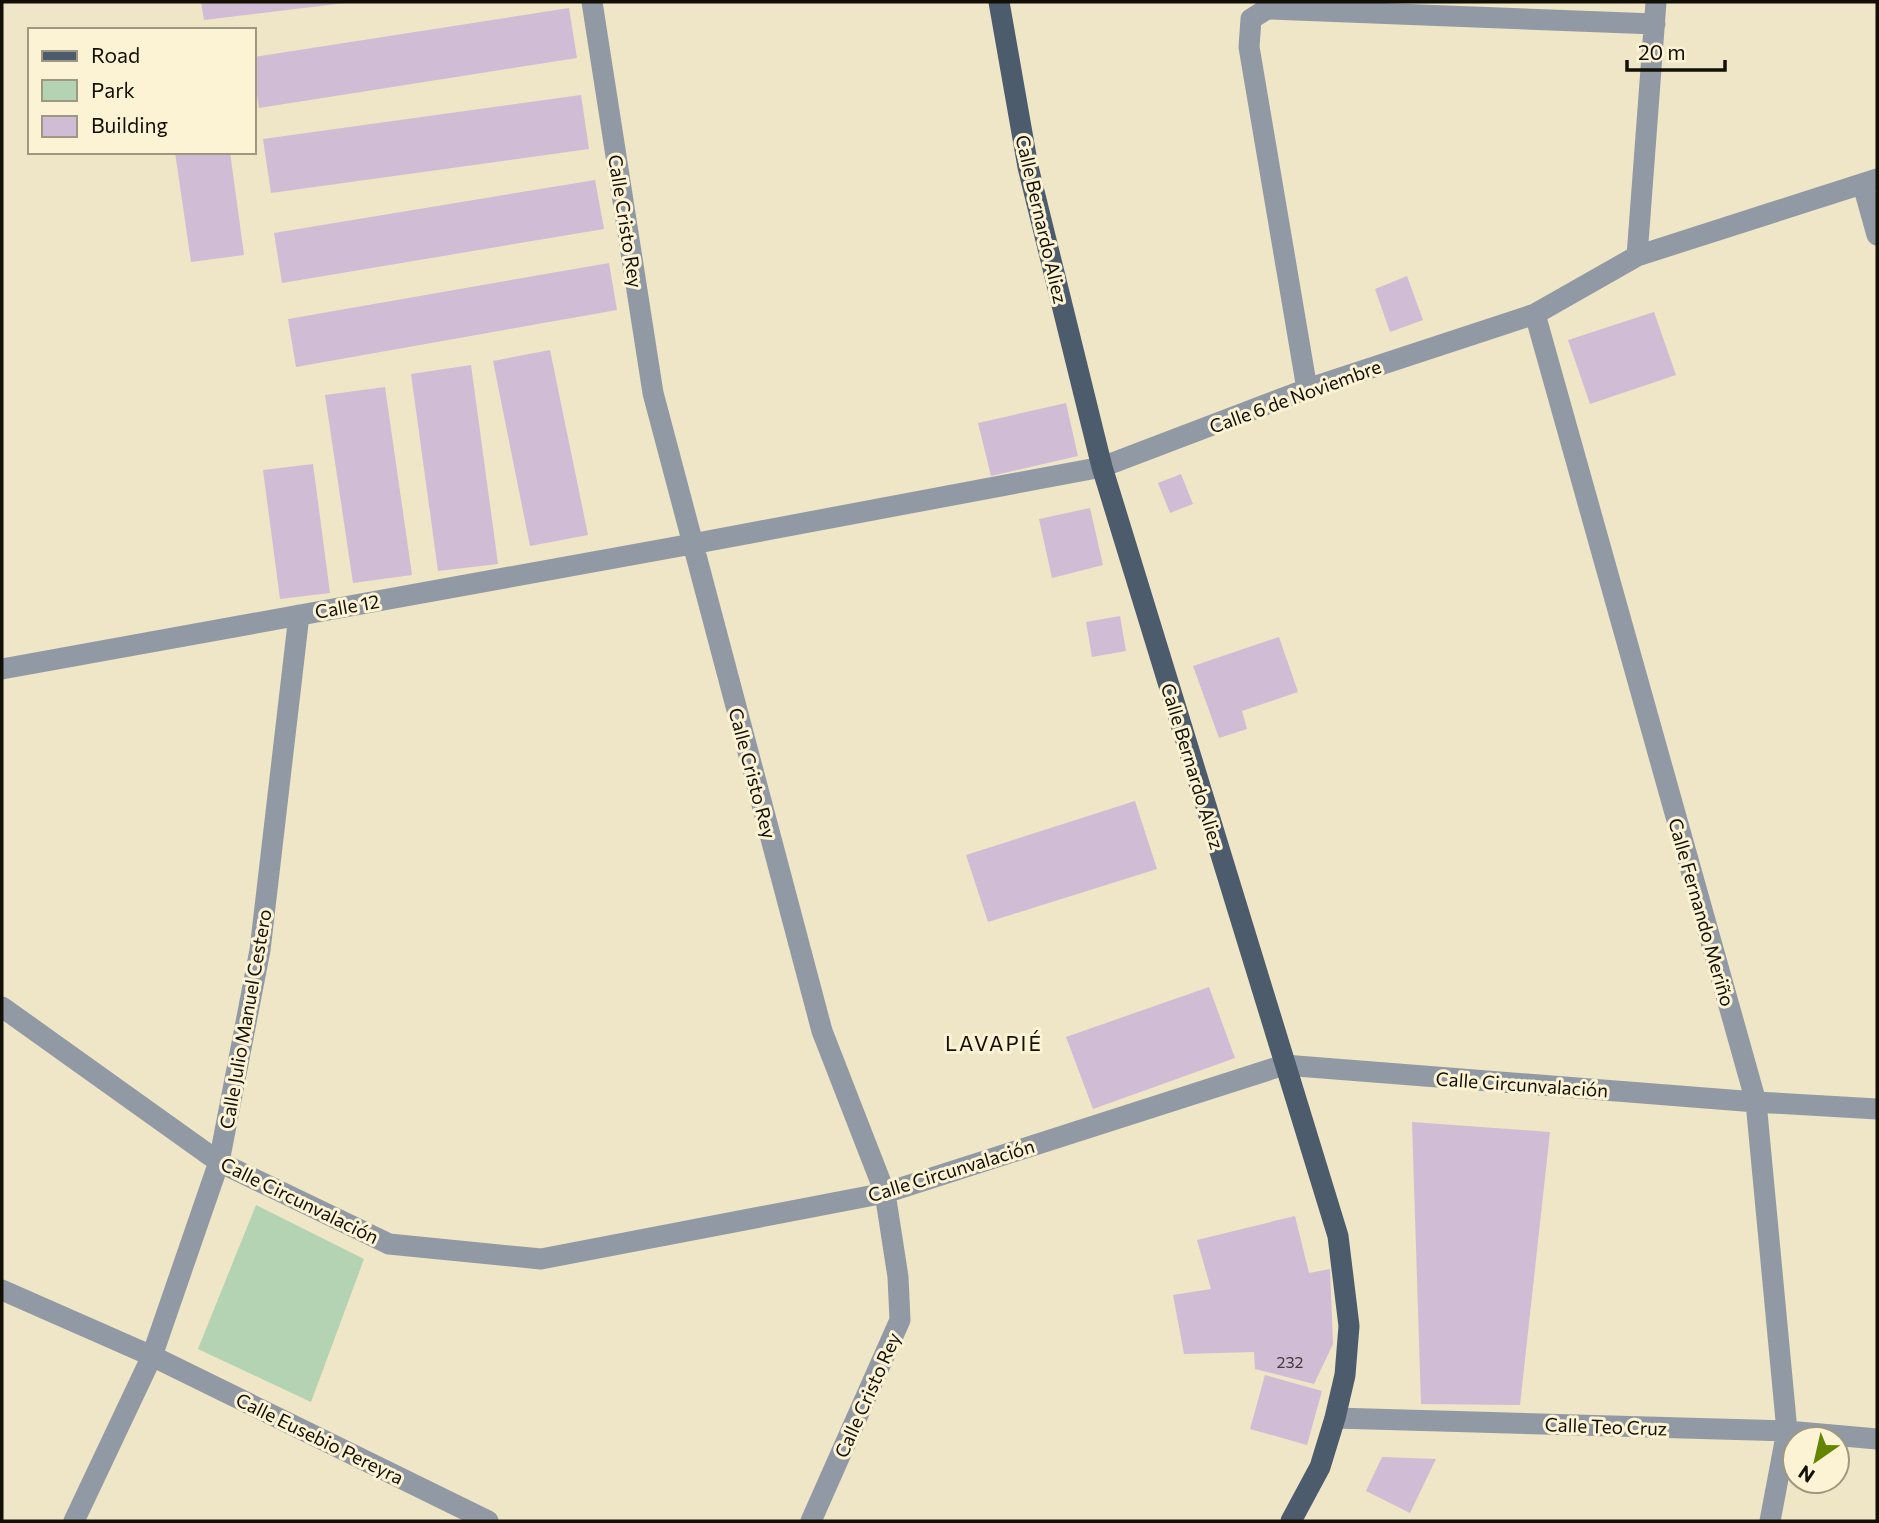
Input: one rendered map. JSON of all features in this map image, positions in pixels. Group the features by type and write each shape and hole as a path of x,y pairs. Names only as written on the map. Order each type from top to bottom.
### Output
{"main road":[{"name":"Calle Bernardo Aliez","path":"999,2 1028,167 1102,467 1338,1236 1349,1326 1345,1375 1320,1467 1291,1521"}],"street":[{"name":"Calle Cristo Rey","path":"592,2 653,393 822,1031 885,1193 898,1277 900,1320 811,1521"},
{"path":"1637,256 1656,2"},
{"path":"1307,389 1250,47 1251,19 1268,9 1655,24"},
{"name":"Calle 6 de Noviembre","path":"692,544 1102,467 1307,389 1535,314 1637,256 1870,182"},
{"path":"1870,182 1877,235"},
{"name":"Calle Fernando Meriño","path":"1535,314 1756,1102 1786,1425"},
{"name":"Calle 12","path":"2,669 692,544"},
{"name":"Calle Julio Manuel Cestero","path":"74,1521 152,1356 219,1162 260,950 299,615"},
{"name":"Calle Circunvalación","path":"2,1007 219,1162 389,1244 541,1259 885,1193 1284,1065 1877,1109"},
{"name":"Calle Eusebio Pereyra","path":"2,1290 152,1356 488,1521"},
{"name":"Calle Teo Cruz","path":"1335,1418 1781,1431"},
{"name":"Calle Teo Cruz","path":"1851,1437 1877,1439"},
{"name":"Calle Fernando Meriño","path":"1770,1521 1781,1463"}],"green space":[{"path":"256,1205 364,1259 311,1402 198,1349"}],"building":[{"path":"201,2 345,2 345,3 204,20"},
{"path":"569,8 577,58 259,108 256,57"},
{"path":"581,95 589,149 271,193 263,139"},
{"path":"175,154 230,154 244,255 191,262"},
{"path":"595,180 604,229 282,283 274,233"},
{"path":"609,263 617,310 296,367 288,319"},
{"path":"1407,276 1423,320 1390,332 1375,289"},
{"path":"1654,312 1676,375 1590,404 1568,340"},
{"path":"550,350 588,535 530,546 493,361"},
{"path":"471,365 498,564 438,571 411,374"},
{"path":"385,387 412,575 353,583 325,395"},
{"path":"1066,403 1078,456 991,476 978,423"},
{"path":"313,464 330,593 280,599 263,470"},
{"path":"1181,474 1193,504 1170,513 1158,483"},
{"path":"1090,508 1103,565 1052,578 1039,519"},
{"path":"1120,616 1126,651 1092,657 1086,622"},
{"path":"1279,637 1298,692 1242,711 1247,729 1219,738 1193,666"},
{"path":"1135,801 1157,869 988,922 966,855"},
{"path":"1209,987 1235,1058 1093,1109 1066,1037"},
{"path":"1412,1122 1550,1132 1520,1405 1421,1404"},
{"path":"1295,1216 1309,1273 1330,1269 1333,1344 1314,1384 1255,1369 1254,1352 1184,1354 1173,1295 1211,1289 1197,1240"},
{"path":"1265,1375 1322,1391 1307,1445 1250,1429"},
{"path":"1382,1457 1436,1459 1410,1513 1366,1491"}],"district":[{"name":"LAVAPIÉ","path":"994,1042"}]}
